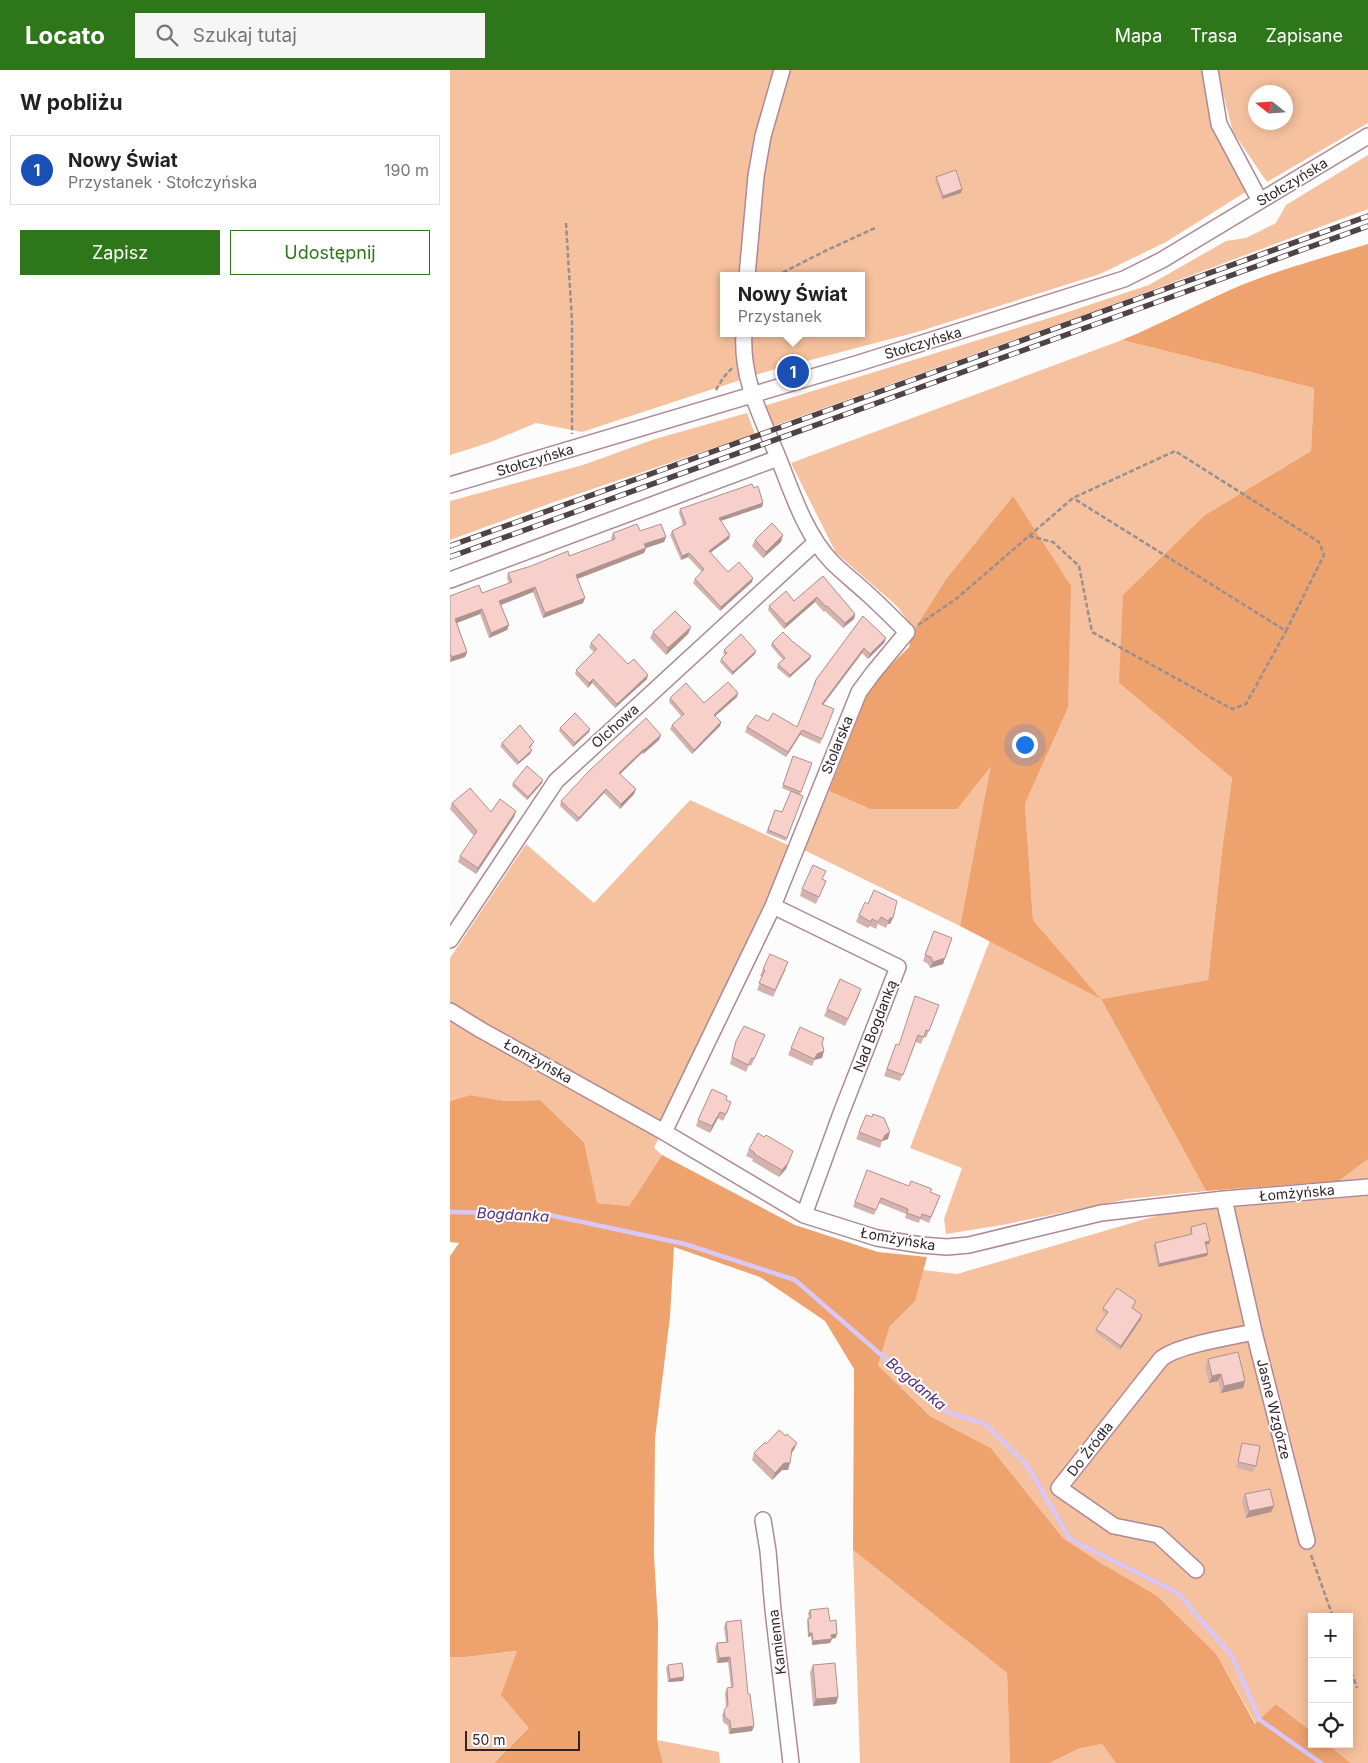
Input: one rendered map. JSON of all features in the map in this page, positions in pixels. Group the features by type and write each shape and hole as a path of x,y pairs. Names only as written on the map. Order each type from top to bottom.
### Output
{"street":[{"path":"747,272 756,176 763,136 782,70"},
{"path":"1210,70 1219,124 1260,201"},
{"name":"Stołczyńska","path":"450,485 966,330 1124,279 1162,260 1368,136"},
{"path":"744,337 743,353 752,395 759,415 795,499 816,542 831,561 907,632"},
{"path":"450,580 778,458"},
{"name":"Olchowa","path":"450,940 556,781 816,542"},
{"name":"Stolarska","path":"664,1132 773,906 859,692 873,672 907,632"},
{"name":"Nad Bogdanką","path":"773,906 898,967 804,1215"},
{"name":"Łomżyńska","path":"450,1011 664,1132 804,1215 876,1238 947,1247 969,1245 1101,1213 1224,1199 1368,1187"},
{"name":"Jasne Wzgórze","path":"1224,1199 1254,1332 1307,1541"},
{"name":"Do Źródła","path":"1196,1570 1158,1535 1114,1526 1059,1488 1161,1358 1182,1348 1254,1332"},
{"name":"Kamienna","path":"762,1520 768,1551 791,1763"}],"path":[{"path":"566,223 572,321 572,449"},
{"path":"784,272 875,228"},
{"path":"714,392 743,353"},
{"path":"907,632 956,599 1072,498 1176,451 1319,542 1324,555 1286,631 1246,704 1232,709 1092,632 1080,566 1053,542 1029,536"},
{"path":"1072,498 1286,631"},
{"path":"1307,1541 1332,1613"},
{"path":"1353,1676 1357,1688"}],"shaded area":[{"path":"450,70 1201,70 1216,126 1252,188 1166,242 1100,274 917,332 765,372 582,432 536,423 488,443 450,455"},
{"path":"1217,70 1368,70 1368,123 1267,182 1233,132"},
{"path":"1368,155 1368,209 1139,295 774,426 764,406 1056,316 1149,285 1226,241 1246,238 1276,223 1286,205"},
{"path":"1368,244 1368,1159 1339,1181 1206,1191 1101,999 1208,980 1232,778 1119,683 1123,595 1205,515 1311,451 1314,388 1122,340 1247,283"},
{"path":"1122,340 1314,388 1311,451 1205,515 1119,683 1232,778 1208,980 1101,999 1206,1191 1128,1199 1002,1225 946,1234 944,1219 962,1168 910,1148 990,940 1100,998 1033,920 1025,804 1068,708 1013,496 946,579 912,633 905,617 897,606 836,553 791,463"},
{"path":"747,413 755,434 554,502 450,540 450,501 583,465 655,439"},
{"path":"1013,496 1071,586 1068,708 1025,804 1033,920 1101,999 960,926 991,766 957,809 870,809 829,791 871,685 909,647 912,633 946,579"},
{"path":"992,765 960,926 804,850 829,791 870,809"},
{"path":"690,800 790,846 654,1148 662,1155 629,1206 596,1203 584,1142 540,1100 505,1101 470,1095 450,1101 450,958 526,844 594,903"},
{"path":"470,1095 505,1101 540,1100 584,1142 597,1203 629,1206 662,1155 795,1225 878,1252 927,1257 915,1301 890,1326 878,1365 930,1416 991,1448 1063,1538 1157,1596 1217,1655 1255,1724 1276,1704 1308,1729 1308,1748 1332,1748 1351,1763 1116,1763 1102,1744 1078,1749 1050,1763 1010,1763 1007,1673 853,1550 854,1369 825,1321 760,1277 674,1247 670,1317 655,1438 654,1555 658,1623 657,1740 663,1763 494,1763 529,1728 501,1695 517,1651 450,1657 450,1256 459,1243 450,1242 450,1101"},
{"path":"1368,1159 1368,1178 1339,1181"},
{"path":"1368,1196 1368,1763 1351,1763 1332,1748 1353,1748 1353,1613 1308,1613 1308,1729 1276,1704 1256,1724 1217,1655 1104,1565 1063,1538 991,1448 930,1416 878,1365 890,1326 915,1300 923,1270 957,1274 1166,1213"},
{"path":"853,1550 1007,1673 1010,1763 860,1763"},
{"path":"518,1651 529,1728 494,1763 450,1763 450,1657"},
{"path":"657,1740 719,1752 720,1763 663,1763"},
{"path":"1102,1744 1116,1763 1050,1763 1078,1749"}],"building":[{"path":"956,170 962,189 943,196 936,177"},
{"path":"752,484 754,488 758,486 763,503 719,518 730,535 709,551 728,572 739,562 753,578 721,607 695,579 704,569 689,553 682,556 672,531 686,524 680,509"},
{"path":"772,523 783,535 766,552 755,540"},
{"path":"637,524 640,531 661,524 666,537 644,544 646,548 576,575 585,598 545,613 535,587 499,601 509,625 491,633 482,609 455,619 467,652 452,657 450,655 450,596 479,585 482,593 512,582 508,573 568,551 569,556 615,539 613,533"},
{"path":"823,576 855,614 845,623 817,597 786,624 769,606 786,591 794,601"},
{"path":"675,611 691,627 668,648 653,632"},
{"path":"863,616 886,638 870,654 864,648 822,704 834,709 822,739 802,730 788,752 747,727 756,715 768,721 773,713 797,727 815,681"},
{"path":"783,632 811,656 790,675 778,664 785,658 772,643"},
{"path":"599,634 628,664 634,659 648,675 617,704 593,679 589,683 576,670 597,649 591,643"},
{"path":"741,634 756,651 733,672 721,659 727,653 724,650"},
{"path":"728,682 738,693 714,715 721,722 694,750 672,725 684,714 670,698 686,683 704,703"},
{"path":"575,713 590,729 575,743 560,728"},
{"path":"646,718 661,735 619,773 636,789 621,804 606,789 579,818 561,801 590,770"},
{"path":"520,725 534,742 529,747 532,750 519,762 502,743"},
{"path":"793,756 812,763 801,792 783,785"},
{"path":"527,766 543,780 528,797 513,783"},
{"path":"470,788 491,812 500,799 516,811 478,868 460,856 477,831 452,803"},
{"path":"791,791 803,796 787,838 768,830 775,810 782,812"},
{"path":"813,865 826,871 822,879 826,881 819,897 802,889"},
{"path":"874,890 897,901 893,918 890,918 888,921 881,917 878,922 872,919 871,922 859,915 865,902 868,904"},
{"path":"934,931 952,938 945,958 933,962 931,957 925,955"},
{"path":"770,954 788,962 775,990 759,983"},
{"path":"840,979 861,989 848,1019 827,1009"},
{"path":"915,996 939,1005 929,1031 926,1030 924,1037 918,1035 903,1075 887,1069 896,1044 899,1045"},
{"path":"744,1026 765,1035 754,1059 752,1058 748,1065 732,1057 736,1041"},
{"path":"800,1027 824,1038 822,1043 824,1051 817,1054 814,1059 791,1048"},
{"path":"712,1089 727,1096 726,1100 731,1102 726,1114 720,1112 712,1126 698,1120"},
{"path":"873,1114 884,1118 890,1132 885,1135 882,1141 859,1132 866,1115 872,1117"},
{"path":"758,1133 764,1137 766,1135 793,1151 788,1163 782,1170 754,1154 749,1149"},
{"path":"867,1170 909,1186 911,1181 932,1189 930,1192 940,1196 931,1217 922,1214 921,1218 907,1213 908,1209 881,1198 876,1210 855,1202"},
{"path":"1206,1223 1210,1241 1205,1242 1208,1253 1159,1264 1155,1243 1192,1234 1191,1227"},
{"path":"1117,1288 1136,1301 1132,1308 1142,1315 1121,1346 1096,1329 1108,1312 1103,1308"},
{"path":"1238,1352 1245,1381 1224,1386 1221,1374 1212,1376 1208,1359"},
{"path":"779,1430 797,1443 792,1449 790,1463 784,1463 775,1473 754,1453 765,1442 766,1444"},
{"path":"1242,1443 1260,1446 1256,1466 1238,1462"},
{"path":"1270,1489 1274,1506 1249,1511 1245,1494"},
{"path":"828,1608 830,1621 836,1620 837,1634 831,1635 832,1639 813,1641 812,1633 809,1633 808,1618 811,1618 810,1610"},
{"path":"741,1620 748,1694 750,1694 754,1726 731,1729 730,1721 725,1717 724,1710 728,1705 727,1688 733,1687 730,1657 719,1658 717,1643 728,1642 726,1622"},
{"path":"682,1663 684,1677 670,1679 668,1665"},
{"path":"835,1663 838,1697 816,1699 813,1665"}],"waterway":[{"name":"Bogdanka","path":"450,1212 545,1214 685,1244 795,1280 947,1412 985,1424 1027,1465 1070,1539 1178,1593 1232,1656 1260,1720 1321,1763"}],"railway":[{"path":"450,546 1368,216"},
{"path":"450,557 1368,226"}],"place":[{"name":"Nowy Świat","path":"793,372"}]}
